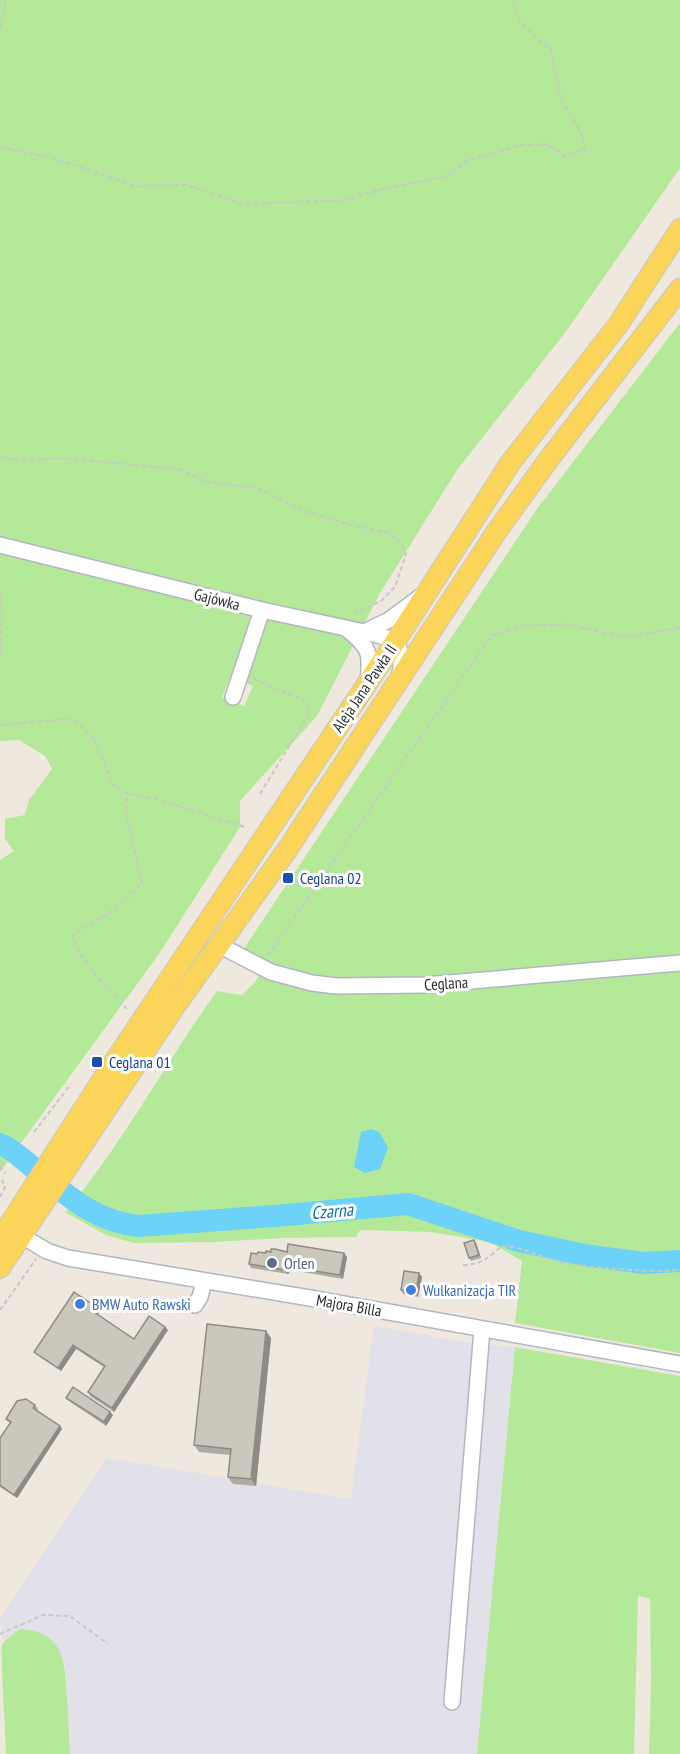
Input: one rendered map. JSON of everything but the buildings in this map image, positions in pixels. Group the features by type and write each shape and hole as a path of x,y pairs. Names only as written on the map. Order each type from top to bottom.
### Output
{"main road":[{"name":"Aleja Jana Pawła II","path":"64,1157 104,1077 395,642 511,462 618,325 680,230"},
{"name":"Aleja Jana Pawła II","path":"64,1157 176,1005 227,949 287,850 513,507 680,289"},
{"path":"0,1239 39,1194 64,1157"},
{"path":"0,1269 22,1236 39,1194"}],"street":[{"name":"Gajówka","path":"0,545 262,610 364,632 395,642"},
{"path":"364,632 389,620 429,590"},
{"path":"233,697 262,610"},
{"path":"346,628 367,647 370,654 368,682"},
{"path":"395,642 401,661 398,680"},
{"name":"Ceglana","path":"227,949 260,968 282,976 312,983 361,986 442,984 680,963"},
{"name":"Majora Billa","path":"22,1236 57,1255 680,1364"},
{"path":"195,1305 200,1297 204,1281"},
{"path":"452,1702 482,1329"}],"path":[{"path":"0,28 6,0"},
{"path":"0,147 56,159 136,186 186,185 243,204 346,200 445,177 470,159 520,145 548,144 564,156 584,150 585,141 563,101 555,76 551,49 534,36 513,9 513,0"},
{"path":"0,456 19,461 60,458 180,470 206,482 257,488 307,512 388,533 399,540 406,555 395,587 381,601 347,617 346,628"},
{"path":"0,592 0,655"},
{"path":"260,968 491,636 520,626 567,624 624,637 679,627"},
{"path":"241,674 303,700 308,707 307,717 260,794"},
{"path":"0,725 67,719 78,722 93,738 113,784 128,794 153,798 244,827"},
{"path":"127,1009 104,985 78,951 72,936 130,898 142,882 126,815 128,794"},
{"path":"34,1132 70,1084"},
{"path":"0,1166 5,1174"},
{"path":"0,1197 5,1187 2,1180"},
{"path":"463,1265 477,1265 484,1262 502,1246 517,1246 562,1263 647,1271 680,1270"},
{"path":"0,1310 34,1261"},
{"path":"0,1634 43,1615 70,1616 108,1644"}],"shaded area":[{"path":"374,1326 469,1343 515,1347 477,1754 70,1754 65,1661 20,1629 3,1643 0,1619 107,1458 351,1499"}],"green space":[{"path":"0,0 680,0 680,168 565,333 457,470 380,593 317,716 240,801 240,827 159,954 0,1172 0,860 14,851 5,839 5,819 25,815 29,800 52,769 45,756 19,740 0,741","holes":["231,676 253,686 244,706 222,697"]},
{"path":"680,323 680,1353 515,1323 522,1261 490,1242 431,1232 360,1230 356,1237 134,1243 106,1235 65,1212 106,1159 217,991 242,995 256,981 263,962 243,950 537,509"},
{"path":"515,1347 680,1376 680,1754 649,1754 650,1599 638,1596 634,1754 477,1754"},
{"path":"20,1629 35,1631 46,1636 54,1642 63,1660 70,1754 6,1754 2,1645"}],"water":[{"path":"371,1129 379,1132 388,1147 380,1169 365,1173 354,1167 361,1132"}],"waterway":[{"name":"Czarna","path":"0,1144 93,1212 122,1223 138,1226 408,1204 519,1241 590,1256 644,1263 680,1261"}],"place":[{"name":"Ceglana 02","path":"288,878"},
{"name":"Ceglana 01","path":"97,1062"},
{"name":"Orlen","path":"272,1263"},
{"name":"Wulkanizacja TIR","path":"411,1290"},
{"name":"BMW Auto Rawski","path":"80,1304"}]}
